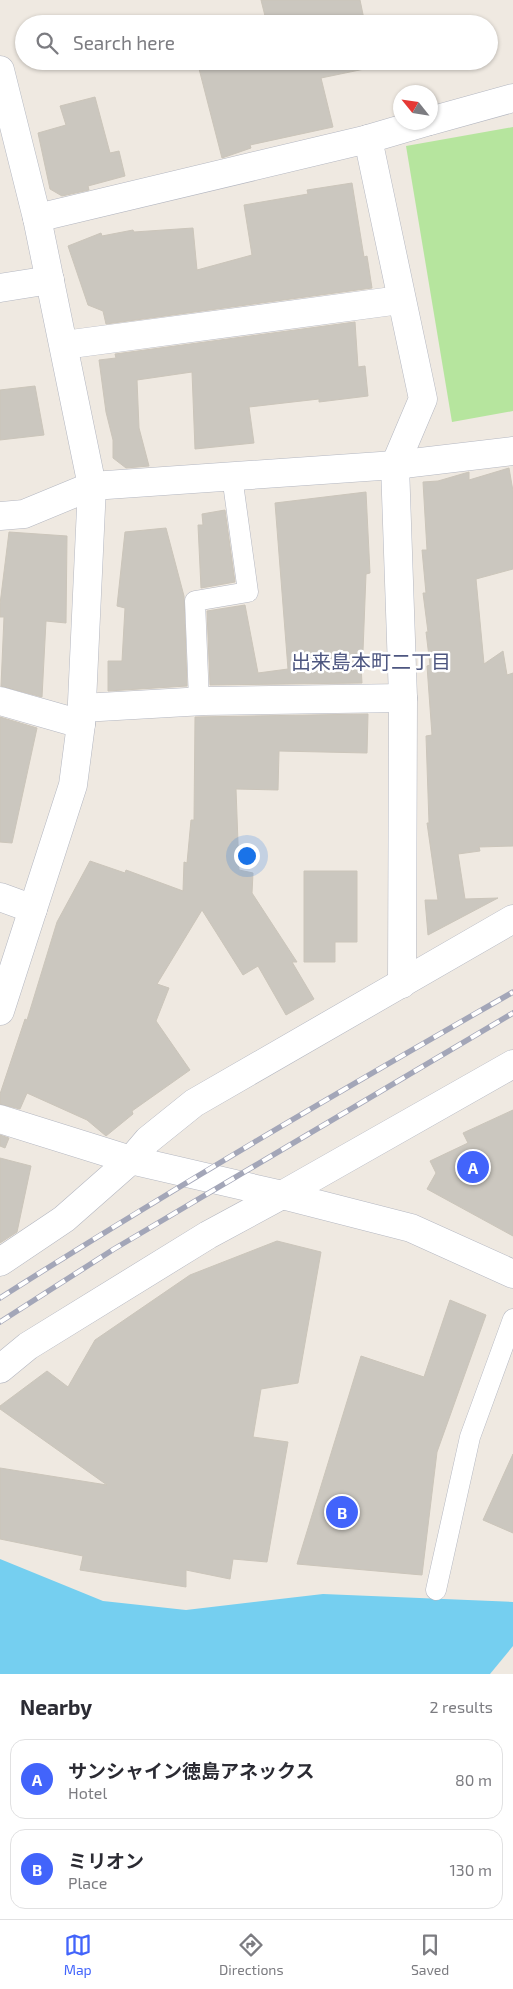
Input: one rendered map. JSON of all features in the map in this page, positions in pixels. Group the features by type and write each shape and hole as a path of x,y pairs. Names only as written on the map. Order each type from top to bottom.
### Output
{"street":[{"path":"0,70 37,218 92,486 82,716 73,785 0,1011"},
{"path":"438,119 513,98"},
{"path":"37,218 399,130"},
{"path":"368,139 422,399 395,465 403,698 402,984"},
{"path":"0,288 50,280"},
{"path":"64,345 400,300"},
{"path":"0,516 24,514 92,486 395,465 513,451"},
{"path":"0,701 82,716 199,701 403,698"},
{"path":"0,896 33,908"},
{"path":"0,1262 64,1219 131,1160 148,1140 194,1103 513,919"},
{"path":"0,1369 36,1341 208,1235 513,1064"},
{"path":"0,1118 131,1160 282,1195 411,1228 513,1274"}],"lane":[{"path":"199,701 195,601 248,592 232,476"},
{"path":"436,1590 470,1437 513,1320"}],"green space":[{"path":"513,127 513,411 452,422 406,146"}],"water":[{"path":"0,1559 103,1601 186,1610 323,1594 513,1602 513,1674 0,1674"}],"pier":[{"path":"513,1646 513,1674 490,1674"}],"building":[{"path":"261,0 360,0 363,15 265,15"},
{"path":"199,70 360,70 321,78 333,127 250,145 251,148 222,158"},
{"path":"95,97 110,153 119,151 125,176 88,186 89,190 62,196 50,189 38,133 66,125 60,106"},
{"path":"352,183 364,257 367,256 372,288 106,324 103,311 88,305 68,246 101,233 102,236 133,230 134,232 193,228 197,270 252,255 244,205 308,194 307,190"},
{"path":"355,322 358,367 365,366 368,396 319,402 319,399 249,407 254,443 195,449 192,372 137,380 139,428 149,466 126,468 113,458 113,440 106,412 99,360 116,358 115,354"},
{"path":"35,386 44,435 0,440 0,390"},
{"path":"509,468 513,491 513,569 476,579 484,664 503,651 507,675 513,673 513,846 479,847 480,851 458,854 465,899 498,898 428,935 425,900 438,900 427,823 429,823 426,736 432,735 427,666 430,665 426,632 428,632 423,593 426,593 422,550 427,550 423,482 438,481 469,472 469,480"},
{"path":"366,492 370,573 366,574 363,651 360,651 362,683 210,685 207,611 245,605 258,673 288,669 275,503"},
{"path":"225,510 235,582 201,588 198,525 203,525 202,514"},
{"path":"166,528 184,596 187,686 108,691 108,661 122,661 125,608 117,606 125,532"},
{"path":"9,532 67,536 66,623 46,621 42,697 1,686 4,617 0,617 0,604"},
{"path":"368,714 367,753 279,751 278,790 236,789 239,870 253,873 252,893 297,962 292,962 314,999 286,1015 258,966 243,975 202,910 157,984 169,988 156,1021 190,1070 132,1111 133,1114 106,1136 87,1120 27,1093 20,1109 0,1104 0,1094 25,1019 27,1020 57,922 90,861 125,873 126,870 183,891 184,862 187,863 191,820 194,820 195,717"},
{"path":"0,717 37,728 12,843 0,842"},
{"path":"304,871 357,871 357,942 335,942 335,962 304,962"},
{"path":"513,1110 513,1236 427,1189 436,1173 430,1161 468,1143 463,1133"},
{"path":"0,1135 9,1138 5,1148 0,1146"},
{"path":"0,1158 31,1166 17,1232 0,1243"},
{"path":"277,1241 321,1252 298,1383 261,1389 253,1437 288,1442 267,1562 233,1559 230,1579 186,1570 186,1587 80,1570 83,1556 0,1539 0,1468 107,1485 0,1409 0,1406 47,1371 68,1387 95,1340 190,1275"},
{"path":"450,1300 486,1315 437,1452 422,1575 297,1564 361,1356 424,1377"},
{"path":"513,1454 513,1533 483,1520"}],"railway":[{"path":"0,1298 255,1142 513,992"},
{"path":"0,1322 114,1249 513,1013"}],"place":[{"name":"サンシャイン徳島アネックス","path":"473,1167"},
{"name":"ミリオン","path":"342,1512"}],"district":[{"name":"出来島本町二丁目","path":"371,661"}]}
